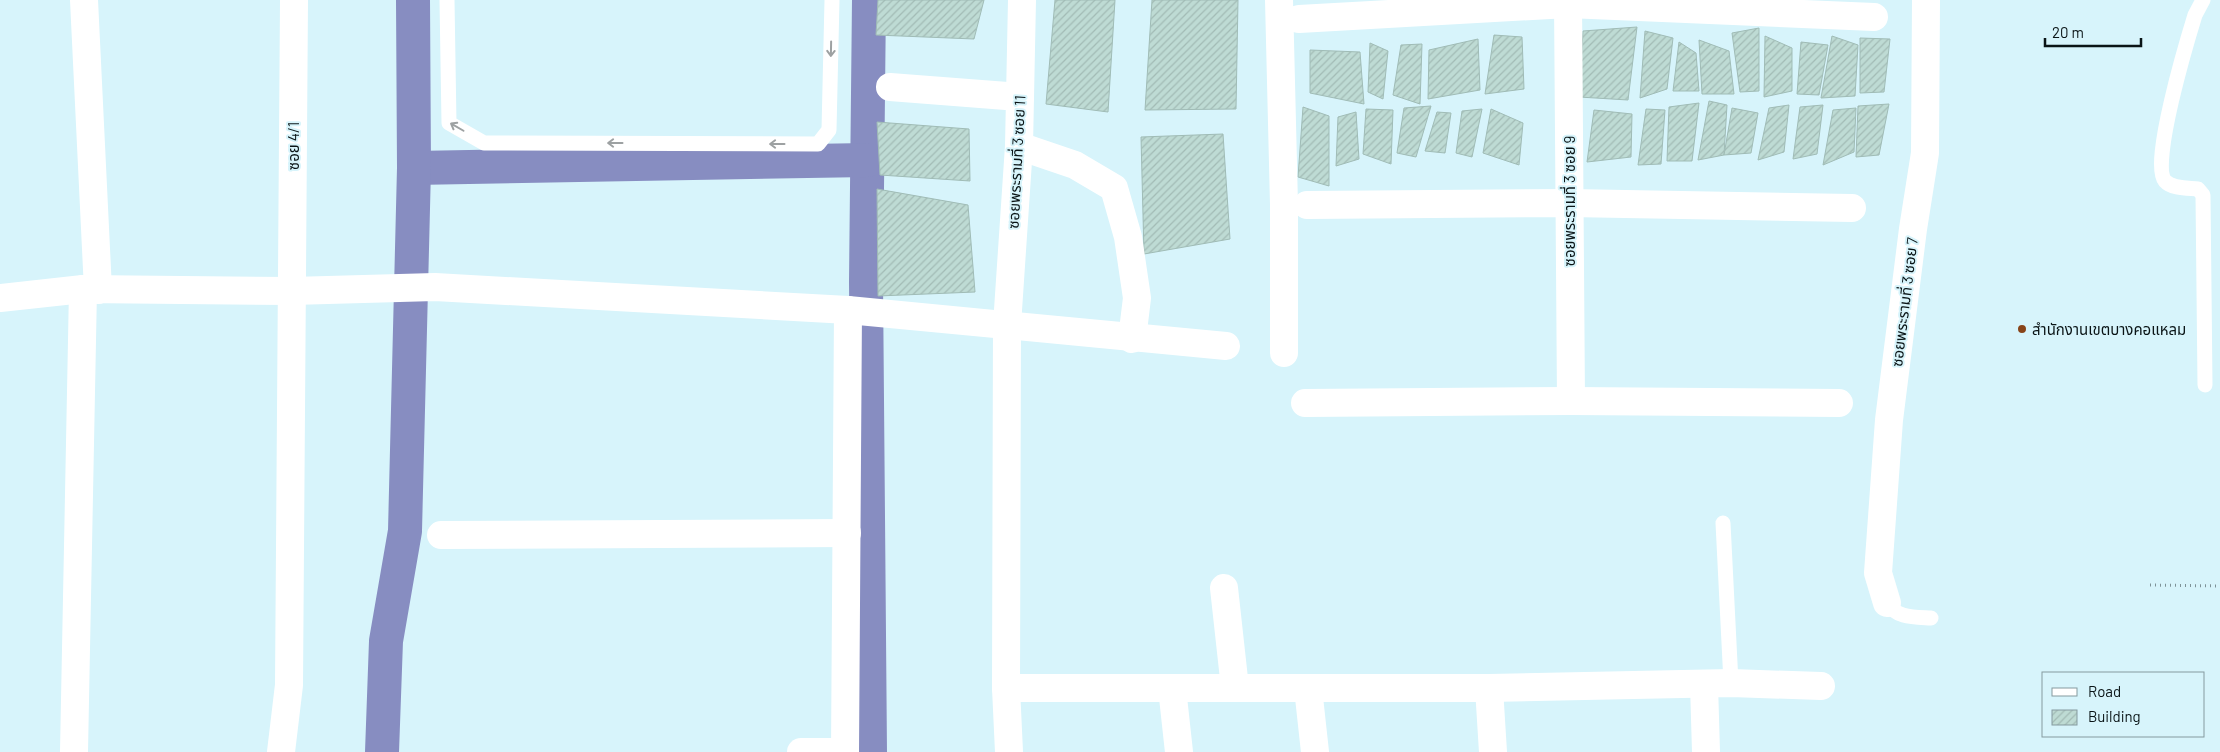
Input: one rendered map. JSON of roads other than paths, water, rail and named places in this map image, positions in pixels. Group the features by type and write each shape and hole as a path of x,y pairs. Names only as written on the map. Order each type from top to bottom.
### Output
{"street":[{"path":"74,752 91,289 84,0"},
{"name":"ซอย 4/1","path":"281,752 288,684 294,0"},
{"name":"ซอยพระรามที่ 3 ซอย 11","path":"1009,752 1006,688 1007,324 1018,146 1022,0"},
{"path":"1279,0 1284,205 1284,353"},
{"name":"ซอยพระรามที่ 3 ซอย 7","path":"1887,603 1878,573 1890,420 1913,228 1925,154 1926,0"},
{"path":"1299,19 1568,2 1874,16"},
{"name":"ซอยพระรามที่ 3 ซอย 9","path":"1568,2 1571,401"},
{"path":"890,87 1020,97"},
{"path":"1018,146 1075,165 1114,188 1128,237 1136,298 1132,339"},
{"path":"1307,205 1569,202 1852,208"},
{"path":"0,298 91,289 292,291 435,288 848,310 1007,324 1132,339 1226,346"},
{"path":"801,752 845,752 848,310"},
{"path":"1305,403 1571,401 1839,403"},
{"path":"442,535 846,533"},
{"path":"1224,588 1235,688"},
{"path":"1006,688 1489,688 1717,684 1821,686"},
{"path":"1706,752 1717,684"},
{"path":"1172,688 1179,752"},
{"path":"1308,688 1315,752"},
{"path":"1489,688 1493,752"}],"lane":[{"path":"447,0 449,123 484,143 818,144 829,130 832,0"},
{"path":"2203,0 2194,15 2166,127 2160,156 2160,171 2164,180 2173,186 2198,189 2203,194 2205,385"},
{"path":"1717,684 1723,523"},
{"path":"1887,603 1891,609 1904,615 1931,618"}],"waterway":[{"path":"382,752 386,641 405,531 414,168 413,0"},
{"path":"869,0 866,282 870,752"},
{"path":"414,168 868,160"}],"place":[{"name":"สำนักงานเขตบางคอแหลม","path":"2022,329"}]}
